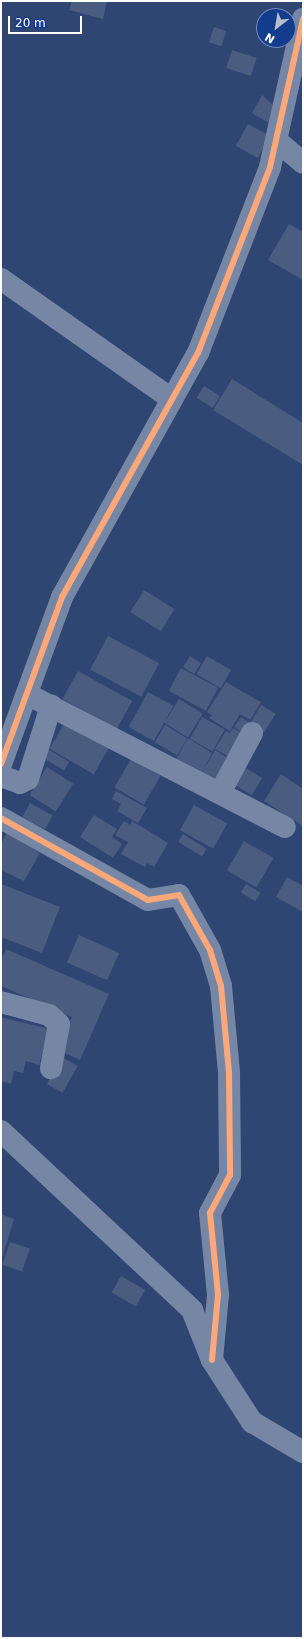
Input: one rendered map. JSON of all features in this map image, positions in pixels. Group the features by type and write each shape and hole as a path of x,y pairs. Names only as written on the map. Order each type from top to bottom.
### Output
{"street":[{"path":"1,764 62,597 198,352 277,141 303,19"},
{"path":"277,141 303,163"},
{"path":"1,279 172,399"},
{"path":"26,694 285,826"},
{"path":"1,776 20,782 28,779 51,706"},
{"path":"220,793 252,733"},
{"path":"1,818 148,900 179,895 210,950 220,986 229,1072 230,1175 210,1213 218,1295 212,1360"},
{"path":"1,1002 49,1015 59,1024 51,1068"},
{"path":"1,1131 192,1310 212,1360 252,1422 303,1452"}],"building":[{"path":"72,1 107,1 103,19 69,10"},
{"path":"214,27 226,31 221,46 209,42"},
{"path":"232,50 257,58 251,76 226,68"},
{"path":"262,95 279,110 271,124 252,113"},
{"path":"248,124 270,136 258,158 236,146"},
{"path":"289,224 303,232 303,280 268,260"},
{"path":"232,379 303,423 303,465 213,410"},
{"path":"204,386 220,396 213,408 197,398"},
{"path":"144,590 175,609 161,631 130,612"},
{"path":"108,636 159,663 141,697 90,670"},
{"path":"190,656 201,663 194,674 183,667"},
{"path":"207,656 231,670 221,688 196,674"},
{"path":"181,668 218,688 206,711 169,691"},
{"path":"78,671 132,701 117,729 62,699"},
{"path":"226,682 261,702 250,720 240,714 230,731 209,718 212,715 207,712"},
{"path":"148,692 173,706 154,741 129,727"},
{"path":"179,699 203,714 188,738 164,723"},
{"path":"261,705 276,714 264,733 250,724"},
{"path":"202,717 225,730 213,751 190,739"},
{"path":"241,717 249,722 243,733 234,727"},
{"path":"65,722 109,748 94,774 50,749"},
{"path":"165,725 187,738 177,756 155,742"},
{"path":"233,728 245,735 231,758 215,749 226,731 230,733"},
{"path":"188,738 212,753 201,774 215,750 231,760 216,786 174,762"},
{"path":"46,748 69,762 64,770 41,757"},
{"path":"131,759 160,776 144,805 114,788"},
{"path":"241,765 262,778 252,795 230,782"},
{"path":"47,767 73,783 56,811 30,795"},
{"path":"281,774 303,789 303,826 264,801"},
{"path":"116,791 147,808 138,823 117,811 121,804 112,799"},
{"path":"30,803 53,816 45,830 22,817"},
{"path":"194,805 227,823 213,849 180,830"},
{"path":"94,815 117,829 112,837 122,844 113,858 80,837"},
{"path":"124,821 130,825 132,821 168,843 154,867 147,863 145,867 121,854 128,842 115,835"},
{"path":"7,832 40,853 24,881 1,870 1,844"},
{"path":"183,834 207,849 202,856 178,842"},
{"path":"244,841 273,858 256,887 227,870"},
{"path":"287,877 303,886 303,912 276,897"},
{"path":"1,884 60,907 42,953 1,937"},
{"path":"246,884 261,893 255,901 241,893"},
{"path":"79,935 119,953 107,980 67,962"},
{"path":"6,949 109,994 80,1060 58,1050 72,1017 1,986 1,960"},
{"path":"1,1017 49,1029 39,1065 26,1061 23,1073 14,1071 11,1084 1,1081"},
{"path":"62,1057 78,1066 63,1093 47,1084"},
{"path":"1,1214 14,1219 1,1262"},
{"path":"10,1242 30,1249 22,1272 2,1265"},
{"path":"121,1276 145,1290 136,1306 112,1292"}],"cycle path":[{"path":"1,764 62,597 198,353 270,167 303,19"},
{"path":"1,818 148,900 179,895 210,950 221,986 229,1072 230,1175 210,1213 218,1295 212,1360"}]}
